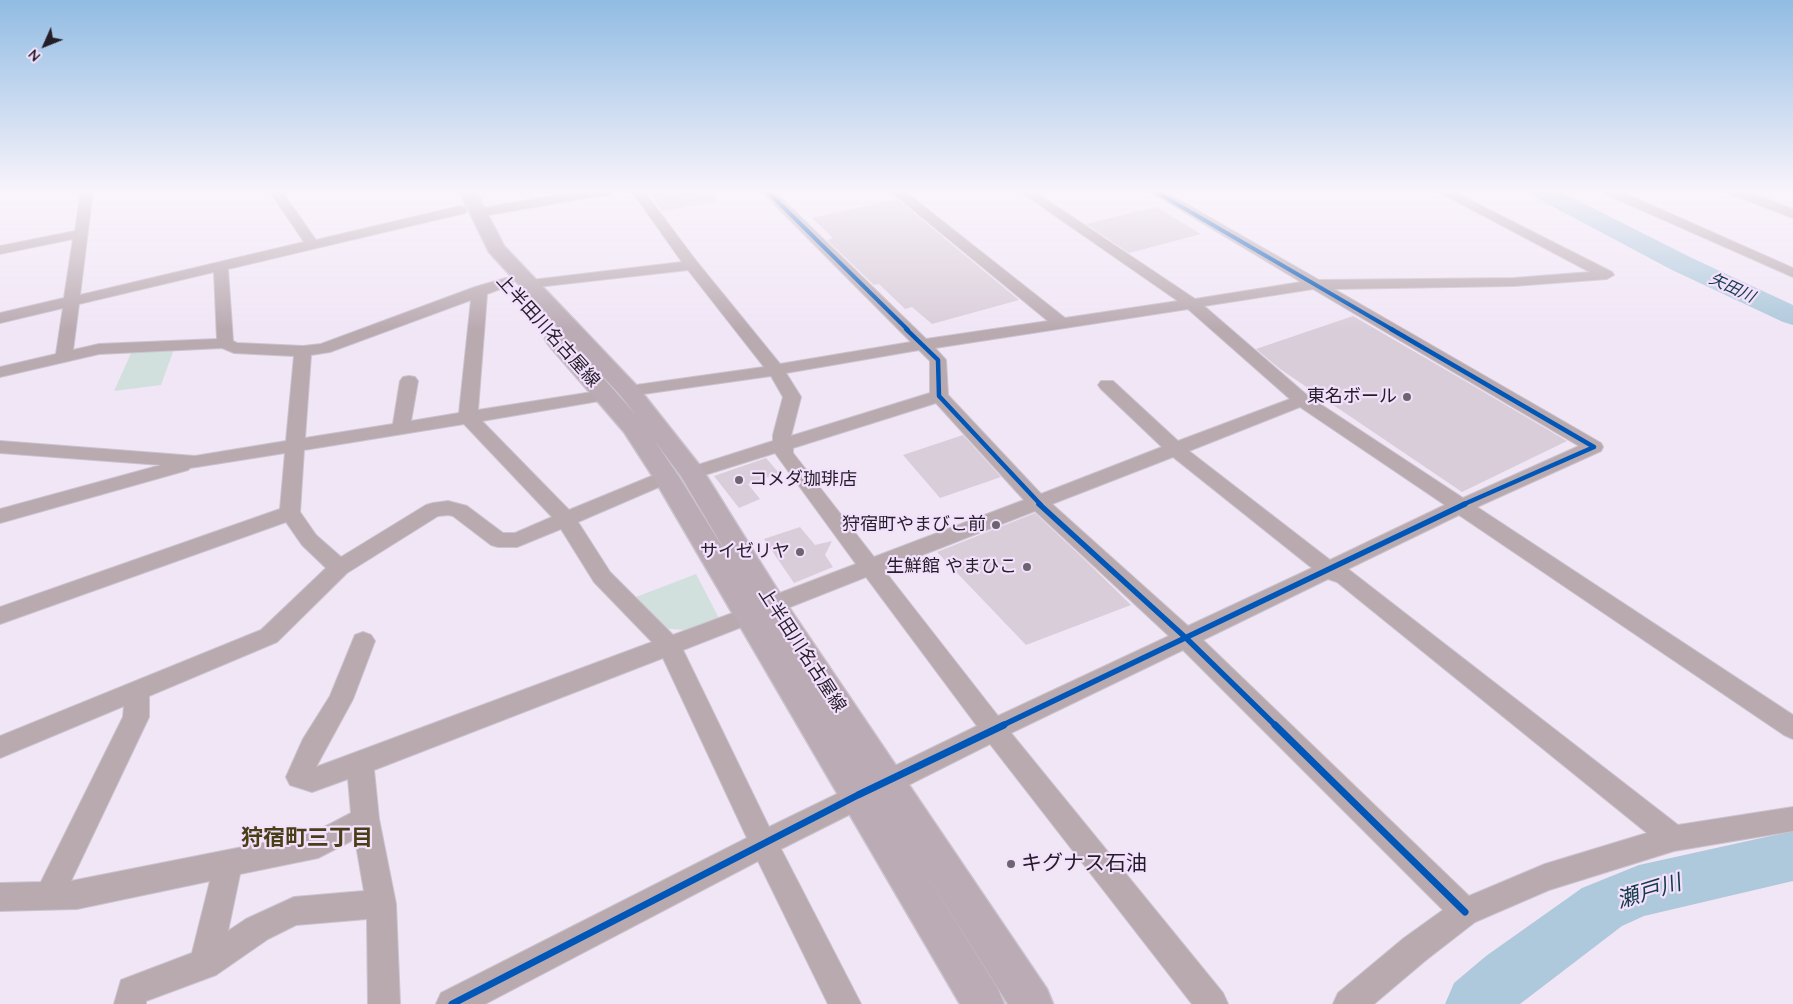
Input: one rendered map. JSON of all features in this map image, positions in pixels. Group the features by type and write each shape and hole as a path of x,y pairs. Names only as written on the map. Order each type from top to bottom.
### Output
{"main road":[{"name":"上半田川名古屋線","path":"474,237 478,253 505,285 617,393 634,428 679,475 760,610 858,795 983,1004"},
{"name":"上半田川名古屋線","path":"760,610 888,781 1032,1004"}],"street":[{"path":"0,250 66,237"},
{"path":"64,356 73,300 80,237"},
{"path":"307,237 312,244"},
{"path":"0,318 337,237"},
{"path":"671,237 776,370 792,397 782,445 784,454 993,729 1212,1004"},
{"path":"813,237 938,360 939,396 1037,502 1186,638 1465,912"},
{"path":"953,237 1062,324"},
{"path":"1093,237 1191,303 1302,400 1459,507 1793,728"},
{"path":"452,1004 763,843 993,729 1330,571 1459,507 1594,447 1232,237"},
{"path":"0,516 195,462 617,393 776,370 1191,303 1313,285 1514,282 1606,275 1532,237"},
{"path":"1712,237 1793,273"},
{"path":"221,265 226,343"},
{"path":"0,372 99,349 226,343 234,348 303,351 324,349 505,285 692,265"},
{"path":"468,417 505,285"},
{"path":"303,351 297,445 290,513 309,540 339,568"},
{"path":"401,428 409,381"},
{"path":"1107,385 1175,448 1330,571 1353,583 1674,838"},
{"path":"0,747 268,636 339,568 433,510 448,508 460,510 498,540 517,540 679,475 939,396"},
{"path":"362,641 341,699 312,747 298,777 312,780 360,764 1302,400"},
{"path":"468,417 566,520 602,577 668,644 763,843 845,1004"},
{"path":"0,447 195,462"},
{"path":"0,616 290,513"},
{"path":"50,895 136,717 138,690"},
{"path":"360,764 365,819 381,904 384,1004"},
{"path":"0,898 77,895 318,845 365,819"},
{"path":"1349,1004 1415,949 1465,912 1545,878 1674,838 1793,819"},
{"path":"205,964 228,864"},
{"path":"130,1004 132,991 205,964 257,929 294,911 381,904"}],"shaded area":[{"path":"174,349 161,385 114,391 132,351"},
{"path":"696,574 720,620 685,630 657,628 636,597"}],"building":[{"path":"832,237 943,237 1019,300 932,324 912,307 905,309 879,284 874,285 827,240 833,238"},
{"path":"1105,237 1190,237 1129,253"},
{"name":"東名ボール","path":"1353,316 1567,441 1462,492 1280,369 1256,349"},
{"path":"963,435 1001,477 940,498 903,455"},
{"name":"コメダ珈琲店","path":"766,458 779,473 748,484 760,499 739,508 714,476"},
{"path":"1035,513 1131,605 1026,645 937,552"},
{"name":"サイゼリヤ","path":"800,527 815,545 832,541 825,555 833,567 794,583 764,539"}],"waterway":[{"name":"矢田川","path":"1630,237 1682,264 1793,316"},
{"name":"瀬戸川","path":"1475,1004 1507,977 1602,907 1639,891 1793,856"}],"cycle path":[{"path":"813,237 938,360 939,396 1037,502 1186,638 1465,912"},
{"path":"452,1004 858,795 1459,507 1594,447 1233,237"}],"place":[{"name":"東名ボール","path":"1407,397"},
{"name":"コメダ珈琲店","path":"739,480"},
{"name":"狩宿町やまびこ前","path":"996,525"},
{"name":"サイゼリヤ","path":"800,552"},
{"name":"生鮮館 やまひこ","path":"1027,567"},
{"name":"キグナス石油","path":"1011,864"}],"district":[{"name":"狩宿町三丁目","path":"307,838"}]}
